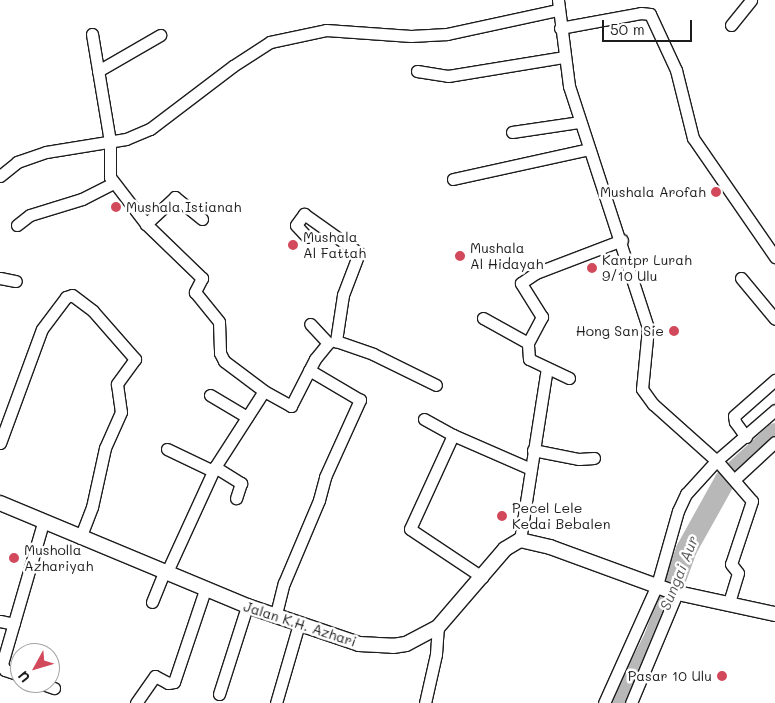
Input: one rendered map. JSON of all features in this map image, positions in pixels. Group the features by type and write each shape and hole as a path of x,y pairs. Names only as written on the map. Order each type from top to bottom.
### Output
{"street":[{"path":"731,25 752,0"},
{"path":"0,176 17,162 46,152 90,146 150,129 233,66 270,42 326,30 411,36 447,34 558,5 564,57 580,122 584,151 619,241 648,328 642,389 652,404 718,462 734,478 752,501 732,564 738,574 729,603"},
{"path":"560,28 641,13 650,14 676,70 694,138 775,257"},
{"path":"92,34 108,142 109,170 114,183 146,224 202,278 195,292 219,322 221,357 264,392 291,406 310,370 332,342 343,296 359,253 304,214 296,225 307,237"},
{"path":"98,71 160,35"},
{"path":"417,71 457,75 564,57"},
{"path":"512,132 580,122"},
{"path":"453,179 584,151"},
{"path":"17,225 30,215 82,199 114,183"},
{"path":"146,224 175,197 202,219"},
{"path":"569,378 529,359 528,343 542,317 521,288 522,280 619,241"},
{"path":"0,278 16,281"},
{"path":"741,278 775,320"},
{"path":"0,443 42,329 69,295 93,311 118,336 134,356 117,384 121,412 105,448 92,507 80,538"},
{"path":"483,318 528,343"},
{"path":"310,324 332,342 373,354 436,385"},
{"path":"547,368 520,540 550,547 675,592 775,614"},
{"path":"276,614 284,583 319,500 325,478 360,400 310,370"},
{"path":"746,437 735,422 734,416 775,380"},
{"path":"152,602 214,469 264,392"},
{"path":"210,395 247,417"},
{"path":"604,703 658,586 681,504 718,462 775,410"},
{"path":"424,419 453,435 531,469"},
{"path":"453,435 409,525 414,533 482,577"},
{"path":"734,478 775,442"},
{"path":"167,449 241,483 236,498"},
{"path":"533,450 579,459 594,458"},
{"name":"Jalan K.H. Azhari","path":"0,503 43,523 138,560 165,574 205,590 359,644 393,646 420,638 438,627 505,549 520,540"},
{"path":"1,672 43,523"},
{"path":"136,703 155,676 168,683 174,682 205,590"},
{"path":"631,703 675,592"},
{"path":"219,694 247,606"},
{"path":"0,621 14,624"},
{"path":"276,703 300,624"},
{"path":"425,703 436,654 438,627"}],"waterway":[{"name":"Sungai Aur","path":"620,703 654,637 686,549 725,479 775,433"}],"place":[{"name":"Mushala Arofah","path":"716,192"},
{"name":"Mushala Istianah","path":"116,207"},
{"name":"Mushala Al Fattah","path":"293,245"},
{"name":"Mushala Al Hidayah","path":"460,256"},
{"name":"Kantpr Lurah 9/10 Ulu","path":"592,268"},
{"name":"Hong San Sie","path":"674,331"},
{"name":"Pecel Lele Kedai Bebalen","path":"502,516"},
{"name":"Musholla Azhariyah","path":"14,558"},
{"name":"Pasar 10 Ulu","path":"722,676"}]}
